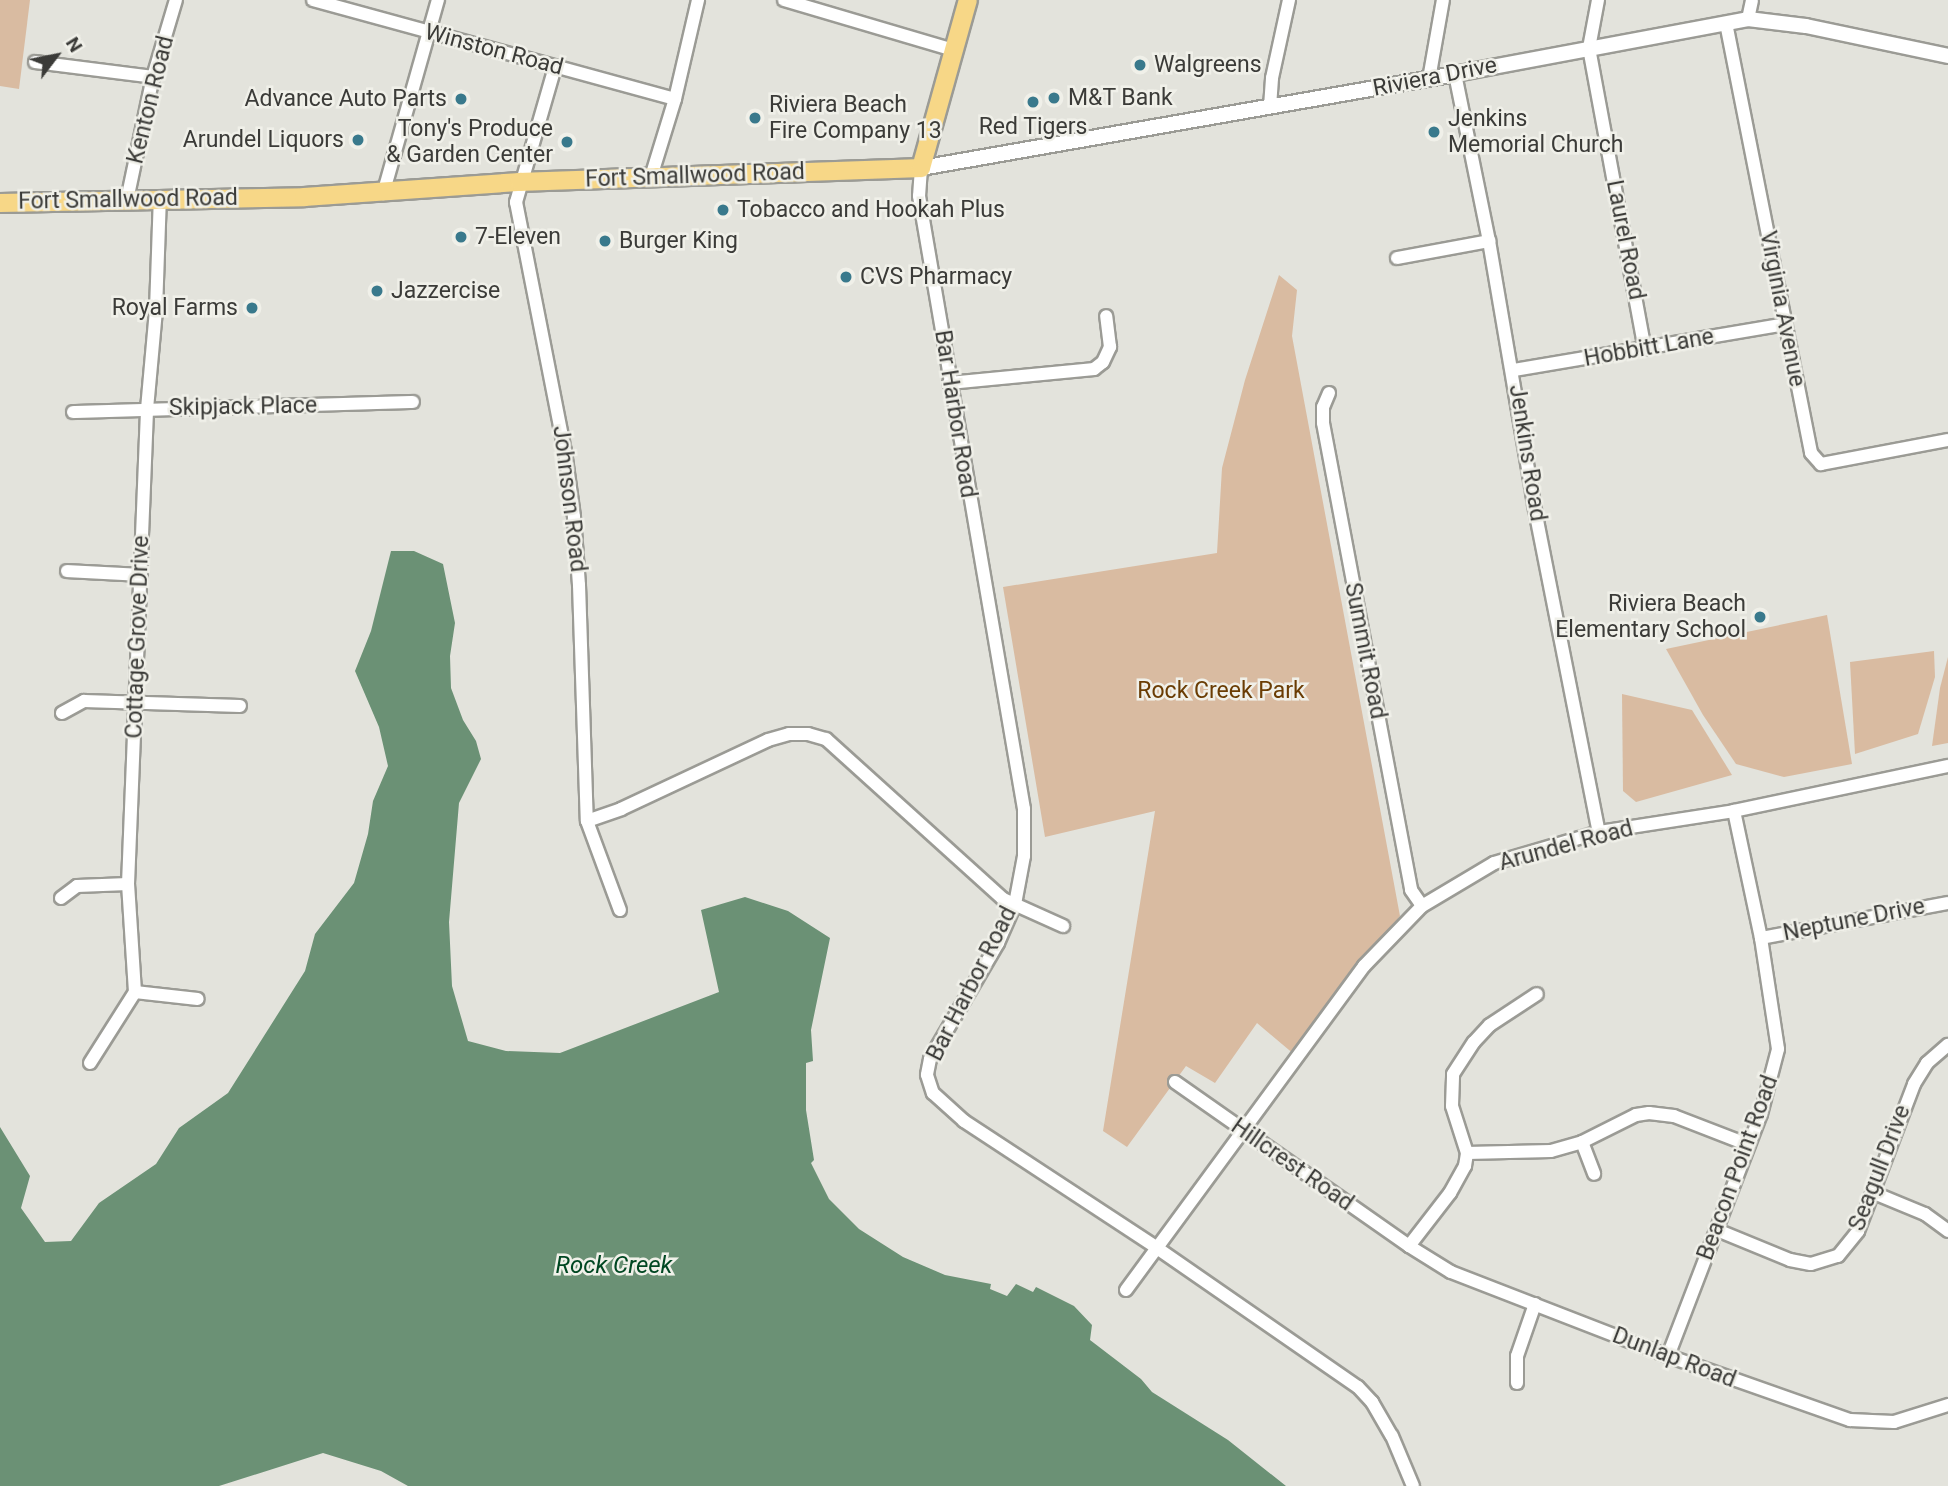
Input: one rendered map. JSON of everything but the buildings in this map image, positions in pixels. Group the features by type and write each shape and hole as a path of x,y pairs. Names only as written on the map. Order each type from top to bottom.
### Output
{"main road":[{"path":"921,168 968,0"},
{"name":"Fort Smallwood Road","path":"0,203 383,194 520,182 921,168"}],"street":[{"name":"Kenton Road","path":"127,200 153,77 176,0"},
{"name":"Winston Road","path":"313,0 675,99"},
{"path":"383,194 438,0"},
{"path":"651,177 675,99 698,0"},
{"path":"784,0 954,50"},
{"path":"1270,107 1272,78 1289,0"},
{"path":"1429,79 1443,0"},
{"path":"1589,48 1598,0"},
{"path":"1748,19 1752,0"},
{"name":"Riviera Drive","path":"921,168 1112,132 1429,79 1748,19 1806,26 1948,56"},
{"name":"Virginia Avenue","path":"1726,23 1811,453 1821,464 1948,440"},
{"name":"Laurel Road","path":"1589,48 1645,349"},
{"path":"35,62 153,77"},
{"name":"Johnson Road","path":"555,66 516,202 565,451 574,517 587,821 620,910"},
{"name":"Jenkins Road","path":"1455,74 1514,370 1539,528 1599,832"},
{"name":"Bar Harbor Road","path":"921,168 919,197 1024,809 1024,856 1015,904 998,943 930,1059 927,1075 933,1093 964,1121 1157,1248 1359,1387 1372,1402 1392,1436 1413,1486"},
{"name":"Cottage Grove Drive","path":"135,992 128,884 147,409 156,310 160,198"},
{"path":"1397,258 1489,241"},
{"path":"949,383 1094,369 1103,362 1110,347 1106,316"},
{"name":"Hobbitt Lane","path":"1514,370 1785,324"},
{"name":"Summit Road","path":"1329,393 1323,407 1326,437 1410,890 1422,906"},
{"name":"Skipjack Place","path":"73,412 413,402"},
{"path":"67,571 141,575"},
{"path":"62,713 84,701 240,706"},
{"path":"587,821 621,809 768,740 789,734 808,734 826,739 1003,899 1063,926"},
{"name":"Arundel Road","path":"1126,1290 1364,966 1422,906 1494,863 1599,832 1734,811 1948,766"},
{"name":"Beacon Point Road","path":"1668,1356 1749,1145 1768,1091 1778,1049 1761,938 1734,811"},
{"path":"61,898 77,886 128,884"},
{"name":"Neptune Drive","path":"1761,938 1948,903"},
{"path":"90,1063 135,992 198,999"},
{"path":"1409,1246 1450,1193 1465,1167 1468,1153 1452,1107 1452,1074 1474,1042 1490,1026 1536,994"},
{"name":"Seagull Drive","path":"1717,1230 1790,1260 1811,1264 1826,1262 1838,1256 1849,1245 1874,1192 1914,1084 1927,1063 1948,1045"},
{"name":"Hillcrest Road","path":"1175,1082 1409,1246"},
{"path":"1468,1153 1551,1151 1582,1142 1623,1120 1649,1113 1674,1116 1749,1145"},
{"path":"1582,1142 1594,1174"},
{"path":"1874,1192 1925,1214 1948,1231"},
{"name":"Dunlap Road","path":"1409,1246 1451,1272 1668,1356 1850,1420 1894,1422 1948,1405"},
{"path":"1517,1383 1517,1356 1535,1304"}],"green space":[{"path":"0,0 30,0 19,89 0,86"},
{"name":"Rock Creek Park","path":"1279,275 1297,290 1292,336 1400,916 1295,1055 1257,1023 1215,1083 1186,1066 1127,1147 1103,1131 1155,811 1045,837 1003,587 1217,553 1222,468 1245,380"},
{"path":"1827,615 1852,764 1784,777 1736,764 1703,715 1666,649"},
{"path":"1934,651 1935,677 1918,734 1855,754 1850,662"},
{"path":"1948,657 1948,743 1932,746 1940,688"},
{"path":"1622,694 1692,710 1732,775 1636,802 1623,791"}],"water":[{"name":"Rock Creek","path":"391,551 414,551 443,564 455,623 450,656 451,688 463,720 476,741 481,759 459,803 449,922 452,986 468,1041 506,1051 560,1053 719,992 701,910 745,897 788,911 830,938 811,1030 813,1061 806,1063 806,1110 814,1160 811,1163 829,1199 859,1229 903,1257 945,1275 991,1284 990,1289 1007,1296 1016,1284 1033,1292 1036,1287 1074,1306 1092,1325 1090,1340 1141,1379 1152,1392 1228,1440 1286,1486 408,1486 381,1471 323,1453 219,1486 0,1486 0,1127 30,1176 21,1208 45,1242 71,1241 99,1203 156,1164 179,1128 228,1093 305,971 315,934 354,883 368,834 373,801 388,766 379,727 355,671 371,631"}],"place":[{"name":"Walgreens","path":"1140,65"},
{"name":"M&T Bank","path":"1054,98"},
{"name":"Advance Auto Parts","path":"461,99"},
{"name":"Red Tigers","path":"1033,102"},
{"name":"Riviera Beach Fire Company 13","path":"755,118"},
{"name":"Jenkins Memorial Church","path":"1434,132"},
{"name":"Arundel Liquors","path":"358,140"},
{"name":"Tony's Produce & Garden Center","path":"567,142"},
{"name":"Tobacco and Hookah Plus","path":"723,210"},
{"name":"7-Eleven","path":"461,237"},
{"name":"Burger King","path":"605,241"},
{"name":"CVS Pharmacy","path":"846,277"},
{"name":"Jazzercise","path":"377,291"},
{"name":"Royal Farms","path":"252,308"},
{"name":"Riviera Beach Elementary School","path":"1760,617"}]}
